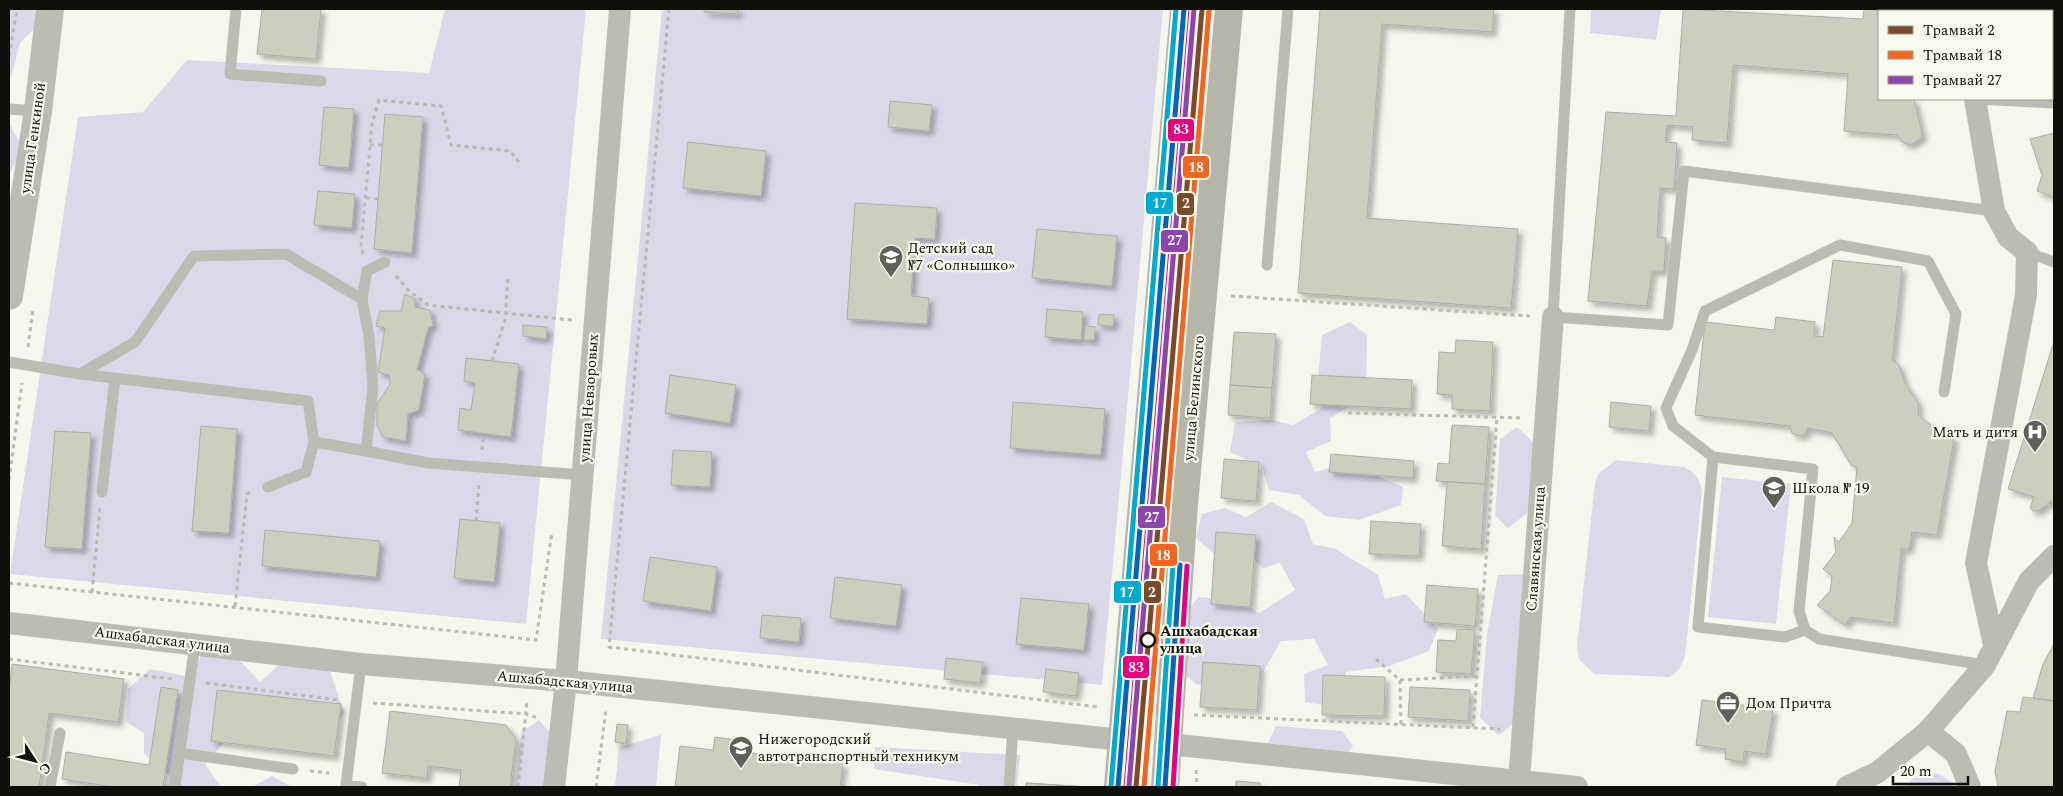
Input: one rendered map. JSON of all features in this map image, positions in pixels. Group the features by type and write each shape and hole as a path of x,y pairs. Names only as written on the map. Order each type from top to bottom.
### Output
{"main road":[{"path":"1118,787 1184,9"},
{"name":"улица Белинского","path":"1165,787 1184,504 1230,9"}],"street":[{"name":"улица Генкиной","path":"9,296 38,111 50,9"},
{"name":"улица Невзоровых","path":"554,787 566,681 620,9"},
{"path":"1975,100 1994,211 2008,237 2027,252 2026,295 1976,563 1994,645"},
{"name":"Славянская улица","path":"1518,781 1524,730 1553,317"},
{"path":"1848,787 1878,772 1928,731 1985,665 2029,581 2054,556"},
{"name":"Ашхабадская улица","path":"9,623 361,664 566,681 1122,740"},
{"path":"1928,731 1956,754 1970,787"},
{"path":"1168,744 1577,787"}],"lane":[{"path":"236,9 230,74 321,81"},
{"path":"1267,265 1288,9"},
{"path":"1570,9 1553,317 1668,325 1684,171 1994,211"},
{"path":"2036,100 2054,103"},
{"path":"9,109 38,111"},
{"path":"1944,392 1956,314 1928,261 1840,245 1705,311 1692,350 1666,408 1673,426 1713,457 1813,469 1799,611 1805,630 1819,639 1985,665"},
{"path":"2027,252 2054,262"},
{"path":"80,374 135,342 194,256 286,254 362,299"},
{"path":"366,451 373,387 369,336 362,299 367,271 385,262"},
{"path":"9,362 80,374 308,401 314,442 306,472 268,487"},
{"path":"102,492 115,378"},
{"path":"314,442 428,463 583,475"},
{"path":"1713,457 1698,627 1785,637 1805,630"},
{"path":"175,787 195,644"},
{"path":"361,664 346,785 362,787"},
{"path":"1008,787 1013,728"},
{"path":"50,787 60,733"},
{"path":"180,753 292,769"}],"path":[{"path":"9,56 16,9"},
{"path":"669,9 609,647 1106,708"},
{"path":"367,271 361,246 372,124 379,100 441,106 451,145 510,151 519,162"},
{"path":"370,145 383,145"},
{"path":"366,198 378,199"},
{"path":"385,262 408,290 428,305 596,320"},
{"path":"492,361 506,313 508,278"},
{"path":"1231,296 1553,317"},
{"path":"1348,413 1546,419"},
{"path":"1473,727 1497,417"},
{"path":"476,521 480,467"},
{"path":"235,606 247,494 268,487"},
{"path":"92,592 102,492"},
{"path":"9,583 536,640"},
{"path":"9,659 355,702 526,714 543,720"},
{"path":"1376,659 1400,680 1477,676"},
{"path":"1400,680 1401,724"},
{"path":"518,787 527,699"},
{"path":"596,787 605,709"},
{"path":"1194,715 1524,730"},
{"path":"292,769 347,775"}],"shaded area":[{"path":"9,9 34,9 40,23 20,43 9,80"},
{"path":"445,9 586,9 526,624 10,574 78,117 143,112 187,60 429,73"},
{"path":"662,9 1163,9 1102,685 601,639"},
{"path":"1591,9 1661,9 1656,40 1590,33"},
{"path":"9,123 23,149 9,175"},
{"path":"1350,322 1367,335 1366,397 1330,418 1331,441 1306,452 1315,472 1348,463 1403,487 1401,505 1359,520 1325,516 1299,495 1269,490 1262,467 1230,452 1235,422 1272,420 1293,425 1322,408 1317,388 1322,335"},
{"path":"1517,427 1535,444 1530,511 1508,528 1495,516 1500,439"},
{"path":"1616,460 1684,467 1696,477 1702,491 1685,657 1679,669 1670,677 1594,674 1579,659 1577,646 1595,483 1599,473"},
{"path":"1722,477 1791,484 1776,624 1708,617"},
{"path":"1271,502 1304,519 1313,544 1336,549 1378,575 1385,599 1406,594 1438,629 1429,651 1389,666 1346,672 1343,689 1329,706 1305,702 1304,674 1328,665 1314,639 1281,641 1263,672 1197,685 1183,673 1185,615 1198,597 1235,600 1259,613 1295,590 1280,563 1263,568 1246,552 1223,562 1196,538 1202,514 1225,508 1246,517"},
{"path":"1526,574 1518,720 1499,735 1480,718 1487,634 1498,575"},
{"path":"204,653 239,660 260,682 281,663 329,668 344,713 326,736 228,738 205,764 221,787 168,787 170,776 144,754 144,733 126,722 128,689 150,669 185,676"},
{"path":"539,720 552,736 546,787 515,787 521,732"},
{"path":"1276,726 1342,731 1353,746 1339,767 1278,765 1268,743"},
{"path":"661,735 656,787 615,787 619,747"},
{"path":"875,747 1020,755 1017,787 979,787 979,785 874,769"},
{"path":"1926,773 1939,774 1953,783 1951,787 1907,787 1912,779"},
{"path":"272,776 292,787 252,787"}],"building":[{"path":"262,9 321,9 316,59 257,54"},
{"path":"704,9 738,9 738,14 704,12"},
{"path":"1320,9 1494,9 1492,32 1382,24 1367,218 1518,229 1511,308 1298,293"},
{"path":"1683,9 1863,19 1864,9 1878,10 1878,100 1914,100 1922,133 1921,138 1910,145 1902,142 1897,135 1844,131 1848,74 1733,65 1727,143 1692,140 1693,127 1667,125 1665,142 1677,143 1674,189 1660,188 1657,237 1666,238 1664,271 1652,271 1647,306 1588,301 1606,112 1676,116"},
{"path":"1991,9 2043,9 2043,10"},
{"path":"890,101 932,105 929,131 888,127"},
{"path":"324,107 354,109 349,168 319,165"},
{"path":"385,114 423,117 412,253 374,249"},
{"path":"2054,133 2054,197 2037,191 2042,175 2030,139"},
{"path":"688,142 766,151 761,196 683,188"},
{"path":"318,191 355,194 352,228 314,225"},
{"path":"855,203 937,208 935,239 915,238 911,296 929,298 927,324 847,319"},
{"path":"1037,229 1117,236 1112,286 1032,278"},
{"path":"1833,260 1902,267 1892,360 1899,365 1905,383 1919,404 1918,415 1954,439 1937,535 1912,532 1909,549 1901,549 1894,623 1851,617 1845,625 1817,605 1830,591 1832,576 1823,569 1836,552 1834,537 1839,542 1852,523 1857,467 1851,465 1832,433 1808,428 1805,434 1798,436 1792,433 1790,426 1695,415 1705,322 1774,330 1776,317 1815,322 1814,336 1823,337"},
{"path":"405,294 415,299 415,307 430,310 433,326 428,328 417,370 425,374 419,410 408,414 406,441 383,437 377,425 377,404 390,384 389,375 378,372 385,328 376,326 380,311 401,311"},
{"path":"1047,309 1083,312 1081,340 1045,337"},
{"path":"1099,314 1114,315 1113,326 1098,325"},
{"path":"523,325 547,327 546,339 523,336"},
{"path":"1085,326 1095,327 1094,340 1084,340"},
{"path":"1234,332 1276,334 1272,388 1230,385"},
{"path":"1456,340 1493,342 1490,411 1452,409 1452,395 1437,394 1439,352 1455,353"},
{"path":"2054,341 2054,503 2051,501 2038,511 2033,511 2030,508 2034,497 2008,489"},
{"path":"466,358 519,364 511,437 458,430 460,408 471,410 475,383 464,381"},
{"path":"670,375 736,385 730,423 665,413"},
{"path":"1312,375 1412,380 1411,409 1310,404"},
{"path":"1230,385 1272,388 1270,418 1228,415"},
{"path":"1013,402 1105,409 1101,455 1010,448"},
{"path":"1611,402 1651,406 1649,431 1609,427"},
{"path":"1452,425 1489,427 1485,484 1436,481 1438,463 1449,464"},
{"path":"201,426 237,429 229,533 192,531"},
{"path":"55,431 91,433 82,549 45,547"},
{"path":"673,450 712,452 710,487 671,485"},
{"path":"1331,454 1414,461 1413,478 1329,472"},
{"path":"1224,459 1259,462 1256,501 1221,498"},
{"path":"1447,482 1485,484 1481,549 1442,546"},
{"path":"460,519 500,523 494,582 454,578"},
{"path":"1371,521 1421,524 1419,556 1369,554"},
{"path":"265,530 380,541 376,577 262,566"},
{"path":"1216,532 1256,535 1250,607 1211,604"},
{"path":"650,557 717,567 711,611 643,601"},
{"path":"835,577 902,585 896,626 830,618"},
{"path":"1427,585 1478,589 1475,626 1424,622"},
{"path":"1021,598 1089,604 1084,650 1016,644"},
{"path":"762,615 801,618 799,642 760,638"},
{"path":"1457,629 1475,630 1471,674 1436,672 1438,640 1456,641"},
{"path":"2054,644 2054,701 2033,698 2043,664"},
{"path":"946,658 983,662 980,683 944,679"},
{"path":"1203,662 1260,666 1257,710 1200,707"},
{"path":"12,664 124,679 118,722 49,713 39,787 9,787 9,691"},
{"path":"1046,669 1079,673 1076,696 1043,692"},
{"path":"1323,675 1385,677 1384,716 1322,715"},
{"path":"161,687 178,690 163,787 113,787 62,779 66,752 149,765"},
{"path":"1410,687 1470,690 1468,721 1408,717"},
{"path":"217,690 341,704 334,756 211,741"},
{"path":"2023,697 2054,701 2054,787 1998,787 1995,771 2007,711 2020,712"},
{"path":"1702,700 1773,709 1766,754 1744,751 1743,762 1725,759 1726,749 1696,745"},
{"path":"390,711 506,725 516,739 510,787 459,787 461,770 428,766 427,778 382,773"},
{"path":"617,724 628,725 626,744 615,742"},
{"path":"715,737 743,741 742,752 843,763 840,787 675,787 680,746 713,750"},
{"path":"1236,781 1260,783 1260,787 1236,787"},
{"path":"1026,783 1089,787 1026,787"},
{"path":"1026,783 1089,787 1026,787"}],"tram line":[{"name":"27","path":"1129,786 1194,9"},
{"name":"2","path":"1136,787 1202,9"},
{"name":"18","path":"1144,787 1209,10"}],"transit line":[{"name":"17","path":"1111,786 1176,9"},
{"name":"2","path":"1118,787 1184,9"},
{"name":"83","path":"1126,787 1191,10"},
{"name":"17","path":"1158,786 1173,564"},
{"name":"2","path":"1165,787 1180,565"},
{"name":"83","path":"1173,787 1187,566"}],"place":[{"name":"Детский сад №7 «Солнышко»","path":"891,278"},
{"name":"Мать и дитя","path":"2035,453"},
{"name":"Школа № 19","path":"1774,509"},
{"name":"Ашхабадская улица","path":"1148,640"},
{"name":"Дом Причта","path":"1728,724"},
{"name":"Нижегородский автотранспортный техникум","path":"741,769"}]}
